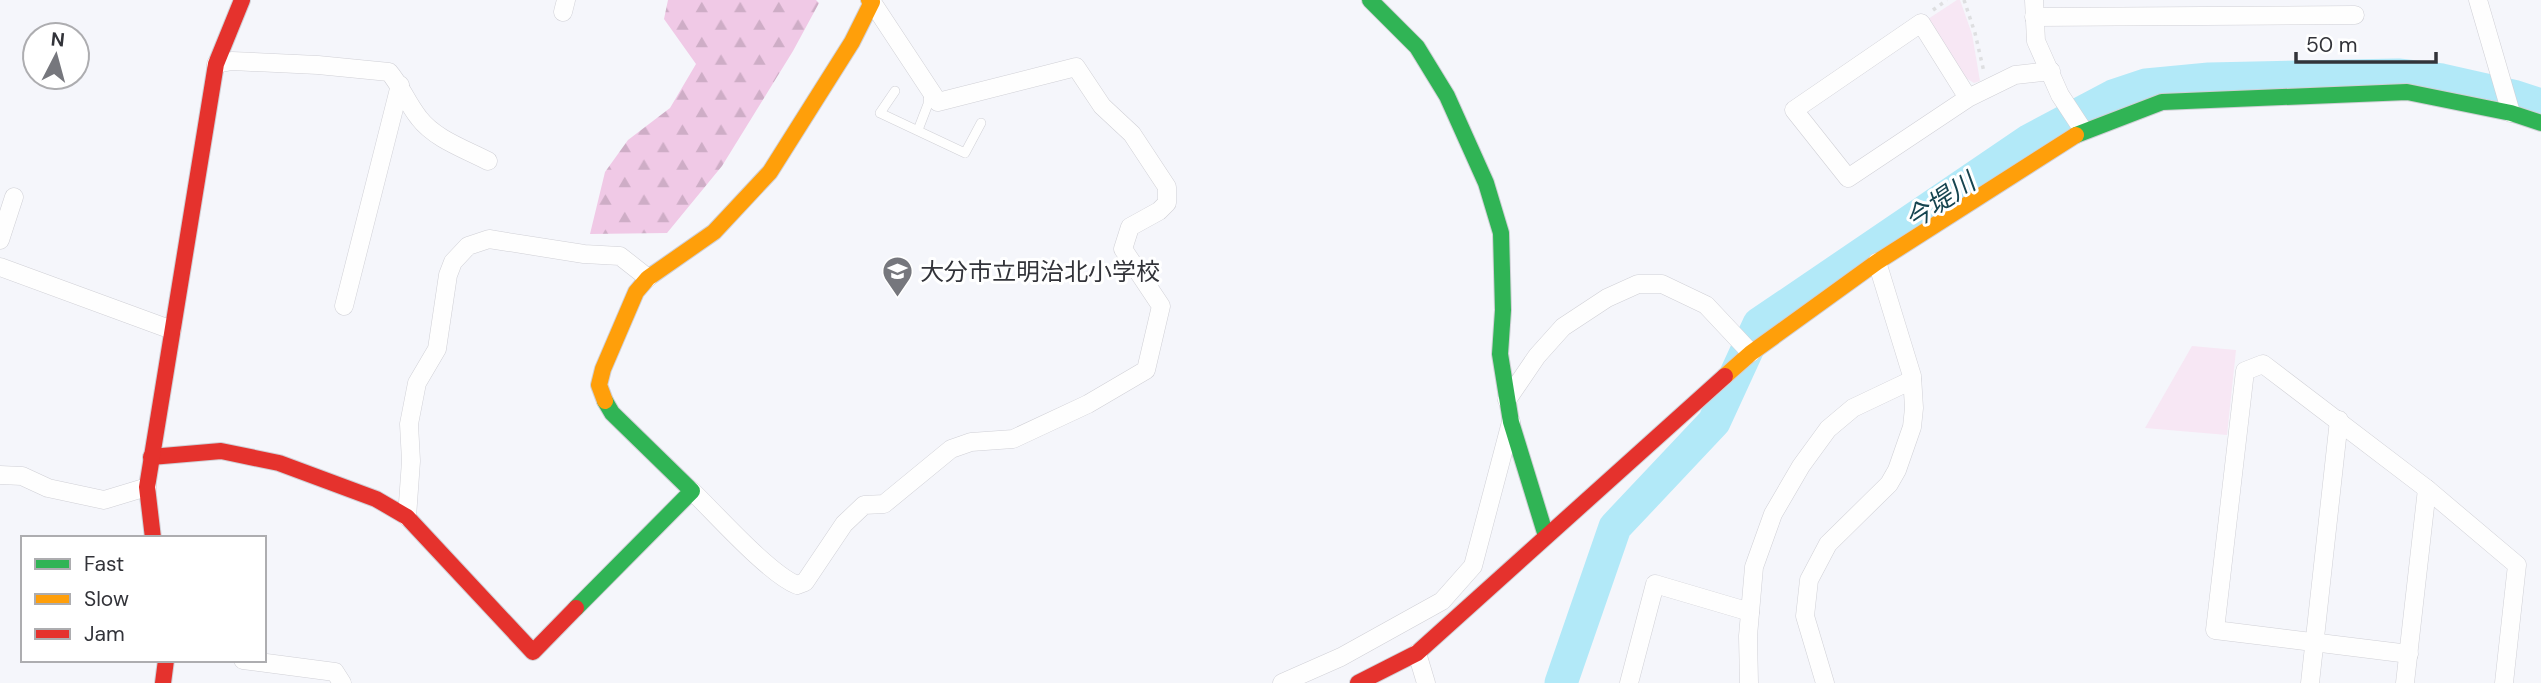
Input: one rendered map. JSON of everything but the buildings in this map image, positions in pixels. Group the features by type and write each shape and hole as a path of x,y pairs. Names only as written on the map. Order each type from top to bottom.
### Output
{"street":[{"path":"153,536 146,487 216,64 242,0"},
{"path":"1370,0 1417,47 1447,96 1486,183 1501,233 1503,310 1500,354 1507,400 1511,422 1546,536"},
{"path":"871,1 938,102 1076,67 1102,106 1132,134 1167,187 1167,203 1159,211 1130,227 1123,250 1161,306 1146,370 1088,404 1013,439 971,442 951,449 884,504 863,505 844,524 805,582 797,585 778,573 612,413 601,395 599,385 603,369 636,292 648,278 714,232 769,172 852,42 871,1"},
{"path":"2476,3 2511,113"},
{"path":"2079,125 2060,95 2036,41 2034,8 2355,15"},
{"path":"1968,98 1921,23 1794,110 1848,178 1968,98 2015,75 2051,71"},
{"path":"216,64 232,61 388,72 400,85 405,99 421,121 444,139 488,161"},
{"path":"344,306 400,85"},
{"path":"1358,683 1417,653 1751,353 1877,262 2079,125 2162,102 2407,92 2511,113 2541,122"},
{"path":"0,240 14,197"},
{"path":"407,517 411,461 410,424 418,383 437,349 448,275 453,262 468,246 489,239 584,254 620,256 648,278"},
{"path":"1825,683 1805,616 1809,580 1828,544 1889,484 1897,470 1912,427 1912,380 1877,262"},
{"path":"0,267 172,330"},
{"path":"1507,400 1537,356 1563,327 1606,298 1638,284 1662,284 1706,306 1751,353"},
{"path":"2409,654 2215,630 2245,372 2263,364 2427,489 2517,565 2504,683"},
{"path":"1749,683 1748,636 1754,567 1773,514 1801,466 1828,429 1853,408 1912,380"},
{"path":"2310,683 2339,420"},
{"path":"1282,683 1393,630 1442,601 1450,593 1473,566 1511,422"},
{"path":"151,457 221,451 279,463 376,499 407,517 533,652 692,491"},
{"path":"0,475 23,476 48,488 104,500 146,487"},
{"path":"2405,683 2427,489"},
{"path":"1629,683 1655,584 1750,612"},
{"path":"1417,653 1426,683"},
{"path":"163,683 166,662"},
{"path":"258,662 335,672 342,683"}],"lane":[{"path":"918,130 928,104 929,87"},
{"path":"895,91 880,113 965,153 981,123"}],"path":[{"path":"1964,0 1984,72"}],"shaded area":[{"path":"1960,0 1972,34 1980,81 1974,83 1966,78 1928,19"},
{"path":"2192,346 2236,350 2227,435 2145,428"}],"green space":[{"path":"668,0 816,0 819,3 793,51 722,166 667,233 590,234 605,172 628,140 670,108 696,64 664,19"}],"waterway":[{"name":"今堤川","path":"1561,683 1615,527 1714,422 1759,324 2030,140 2113,96 2146,85 2209,79 2398,75 2442,80 2541,105"}],"traffic: fast":[{"path":"1370,0 1417,47 1447,96 1486,183 1501,233 1503,310 1500,354 1511,422 1546,536"},
{"path":"2076,135 2162,102 2407,92 2511,113 2541,123"},
{"path":"576,608 692,491 612,413 605,401"}],"traffic: slow":[{"path":"605,401 599,385 603,369 636,292 648,278 714,232 770,172 852,42 872,2 869,0"},
{"path":"1725,376 1751,353 1877,262 2076,135"}],"traffic: jam":[{"path":"153,536 147,487 216,64 242,0"},
{"path":"1358,683 1417,653 1725,376"},
{"path":"151,457 221,451 279,463 376,499 407,517 533,652 576,608"},
{"path":"163,683 166,662"}],"place":[{"name":"大分市立明治北小学校","path":"897,298"}]}
